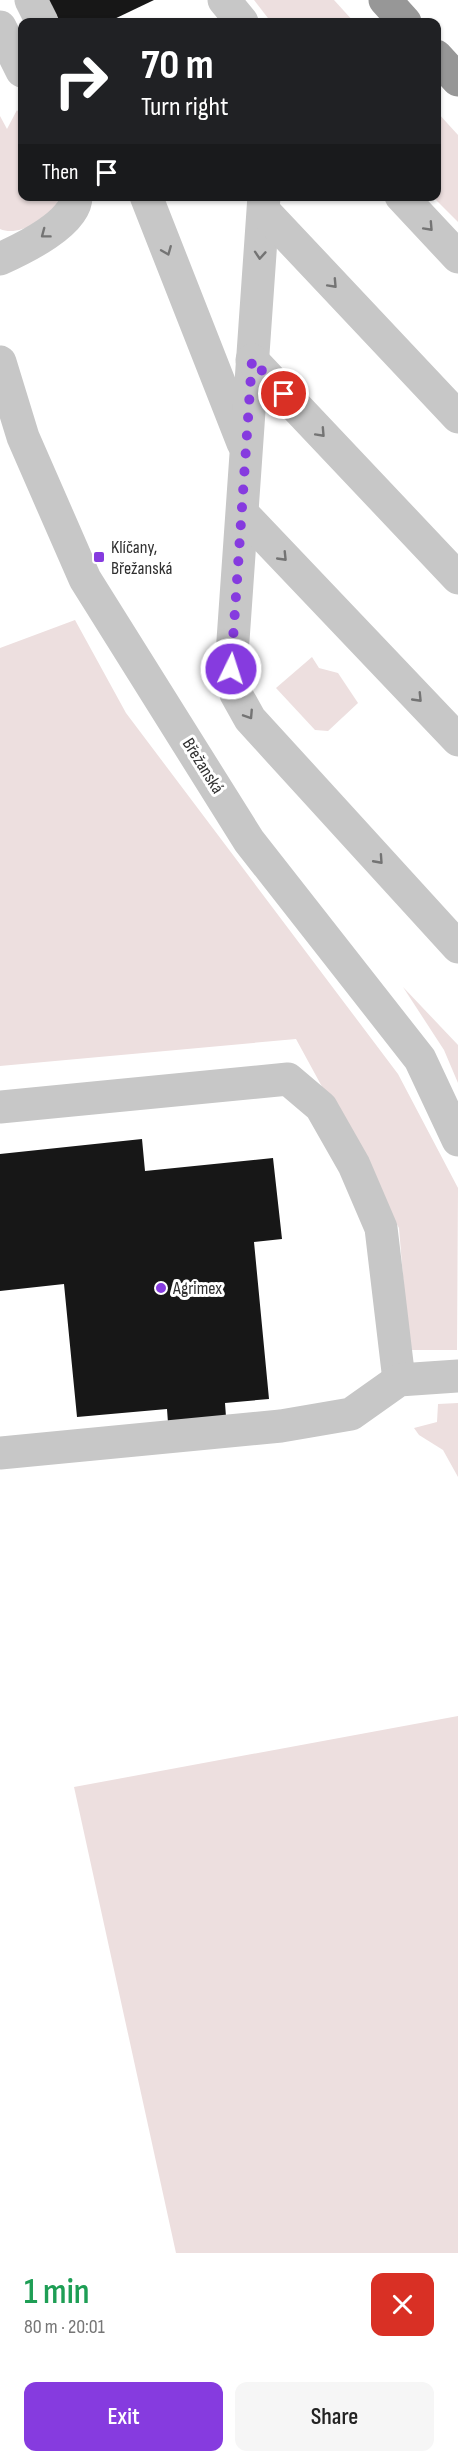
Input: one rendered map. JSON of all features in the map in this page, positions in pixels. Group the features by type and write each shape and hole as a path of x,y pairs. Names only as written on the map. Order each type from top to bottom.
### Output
{"highway":[{"path":"385,0 401,18"},
{"path":"441,61 458,80"}],"street":[{"path":"31,0 40,18"},
{"path":"224,0 239,18"},
{"path":"0,27 18,63"},
{"path":"0,259 36,240 69,216 76,201"},
{"path":"148,201 246,451"},
{"path":"406,201 458,257"},
{"path":"264,204 231,669 236,694 250,719 458,947"},
{"path":"264,204 458,417"},
{"path":"252,360 458,578"},
{"name":"Břežanská","path":"0,362 12,440 86,579 249,841 420,1059 458,1140"},
{"path":"243,514 458,740"},
{"path":"0,1107 288,1079 321,1107 354,1165 381,1228 399,1380"},
{"path":"0,1453 281,1426 351,1414 399,1380 458,1376"}],"shaded area":[{"path":"254,0 334,0 350,18 268,18"},
{"path":"17,110 18,201 58,201 55,212 29,227 14,231 0,229 0,116 7,129"},
{"path":"441,116 458,135 458,222 437,201 441,201"},
{"path":"75,620 126,713 398,1074 458,1188 457,1350 409,1350 399,1228 296,1039 0,1066 0,648"},
{"path":"312,657 319,668 338,673 358,703 328,731 315,730 276,688"},
{"path":"403,987 458,1045 458,1083 444,1050"},
{"path":"458,1403 458,1477 443,1450 419,1435 414,1428 437,1422 438,1404"},
{"path":"458,1716 458,2253 176,2253 74,1787"}],"building":[{"path":"48,0 154,0 116,18 58,18"},
{"name":"Agrimex","path":"142,1139 145,1171 273,1158 282,1239 254,1242 269,1399 225,1403 226,1417 168,1423 167,1409 77,1417 64,1284 0,1291 0,1154"}],"place":[{"name":"Klíčany, Břežanská","path":"99,557"},
{"name":"Agrimex","path":"161,1288"}],"route":[{"path":"231,669 252,360 284,394"}]}
